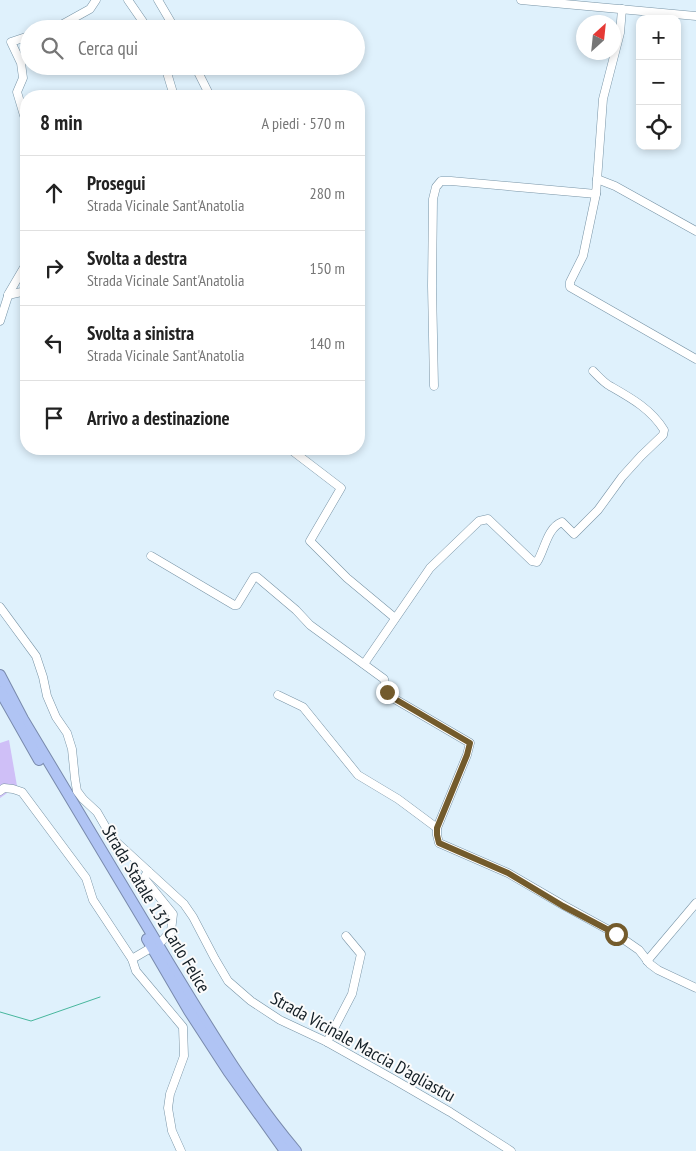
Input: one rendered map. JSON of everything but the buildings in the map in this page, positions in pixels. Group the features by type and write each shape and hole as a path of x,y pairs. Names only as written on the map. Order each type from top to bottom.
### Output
{"highway":[{"name":"Strada Statale 131 Carlo Felice","path":"0,675 23,719 195,1006 281,1134 296,1151"},
{"name":"Strada Statale 131 Carlo Felice","path":"0,691 189,1011 228,1071 285,1151"}],"street":[{"path":"70,20 90,9 96,0"},
{"path":"128,0 142,20"},
{"path":"158,0 170,20"},
{"path":"522,0 696,16"},
{"path":"622,9 620,33 603,99 596,194 583,256 570,282 570,287 696,359"},
{"path":"20,39 11,42 20,61"},
{"path":"20,102 17,92 23,75"},
{"path":"167,75 172,90"},
{"path":"200,75 207,90"},
{"path":"597,179 615,186 696,231"},
{"path":"434,386 433,199 436,187 441,181 596,194"},
{"path":"0,321 5,295 20,273"},
{"path":"5,295 20,292"},
{"path":"364,664 430,568 479,521 488,519 532,561 536,562 543,552 551,531 562,522 574,534 598,510 622,477 663,435 664,430 659,422 646,409 622,392 609,386 593,371"},
{"path":"298,455 341,488 310,541 347,578 395,618"},
{"path":"151,556 234,605 237,605 250,582 254,577 257,577 296,610 310,625 384,679 387,692 393,698 470,743 467,755 437,828 439,843 517,878 563,906 624,939 639,950 658,970 696,988"},
{"name":"Strada Vicinale Maccia D'agliastru","path":"0,607 36,656 47,696 56,717 67,733 72,749 74,779 77,791 97,812 112,838 184,904 228,981 252,1001 280,1020 327,1042 450,1112 510,1151"},
{"path":"278,695 303,707 358,774 398,799 437,828"},
{"path":"0,791 4,788 22,792 86,878 93,900 132,959 136,971 183,1027 184,1056 170,1094 168,1108 172,1131 181,1151"},
{"path":"148,871 144,878 173,914 171,931 161,942"},
{"path":"648,961 696,903"},
{"path":"327,1042 352,994 361,954 346,936"},
{"path":"132,959 149,949"}],"shaded area":[{"path":"9,740 17,786 0,798 0,743"}],"waterway":[{"path":"0,1012 31,1021 100,997"}],"route":[{"path":"387,692 395,699 470,743 467,755 437,828 439,843 526,882 563,906 616,934"}]}
